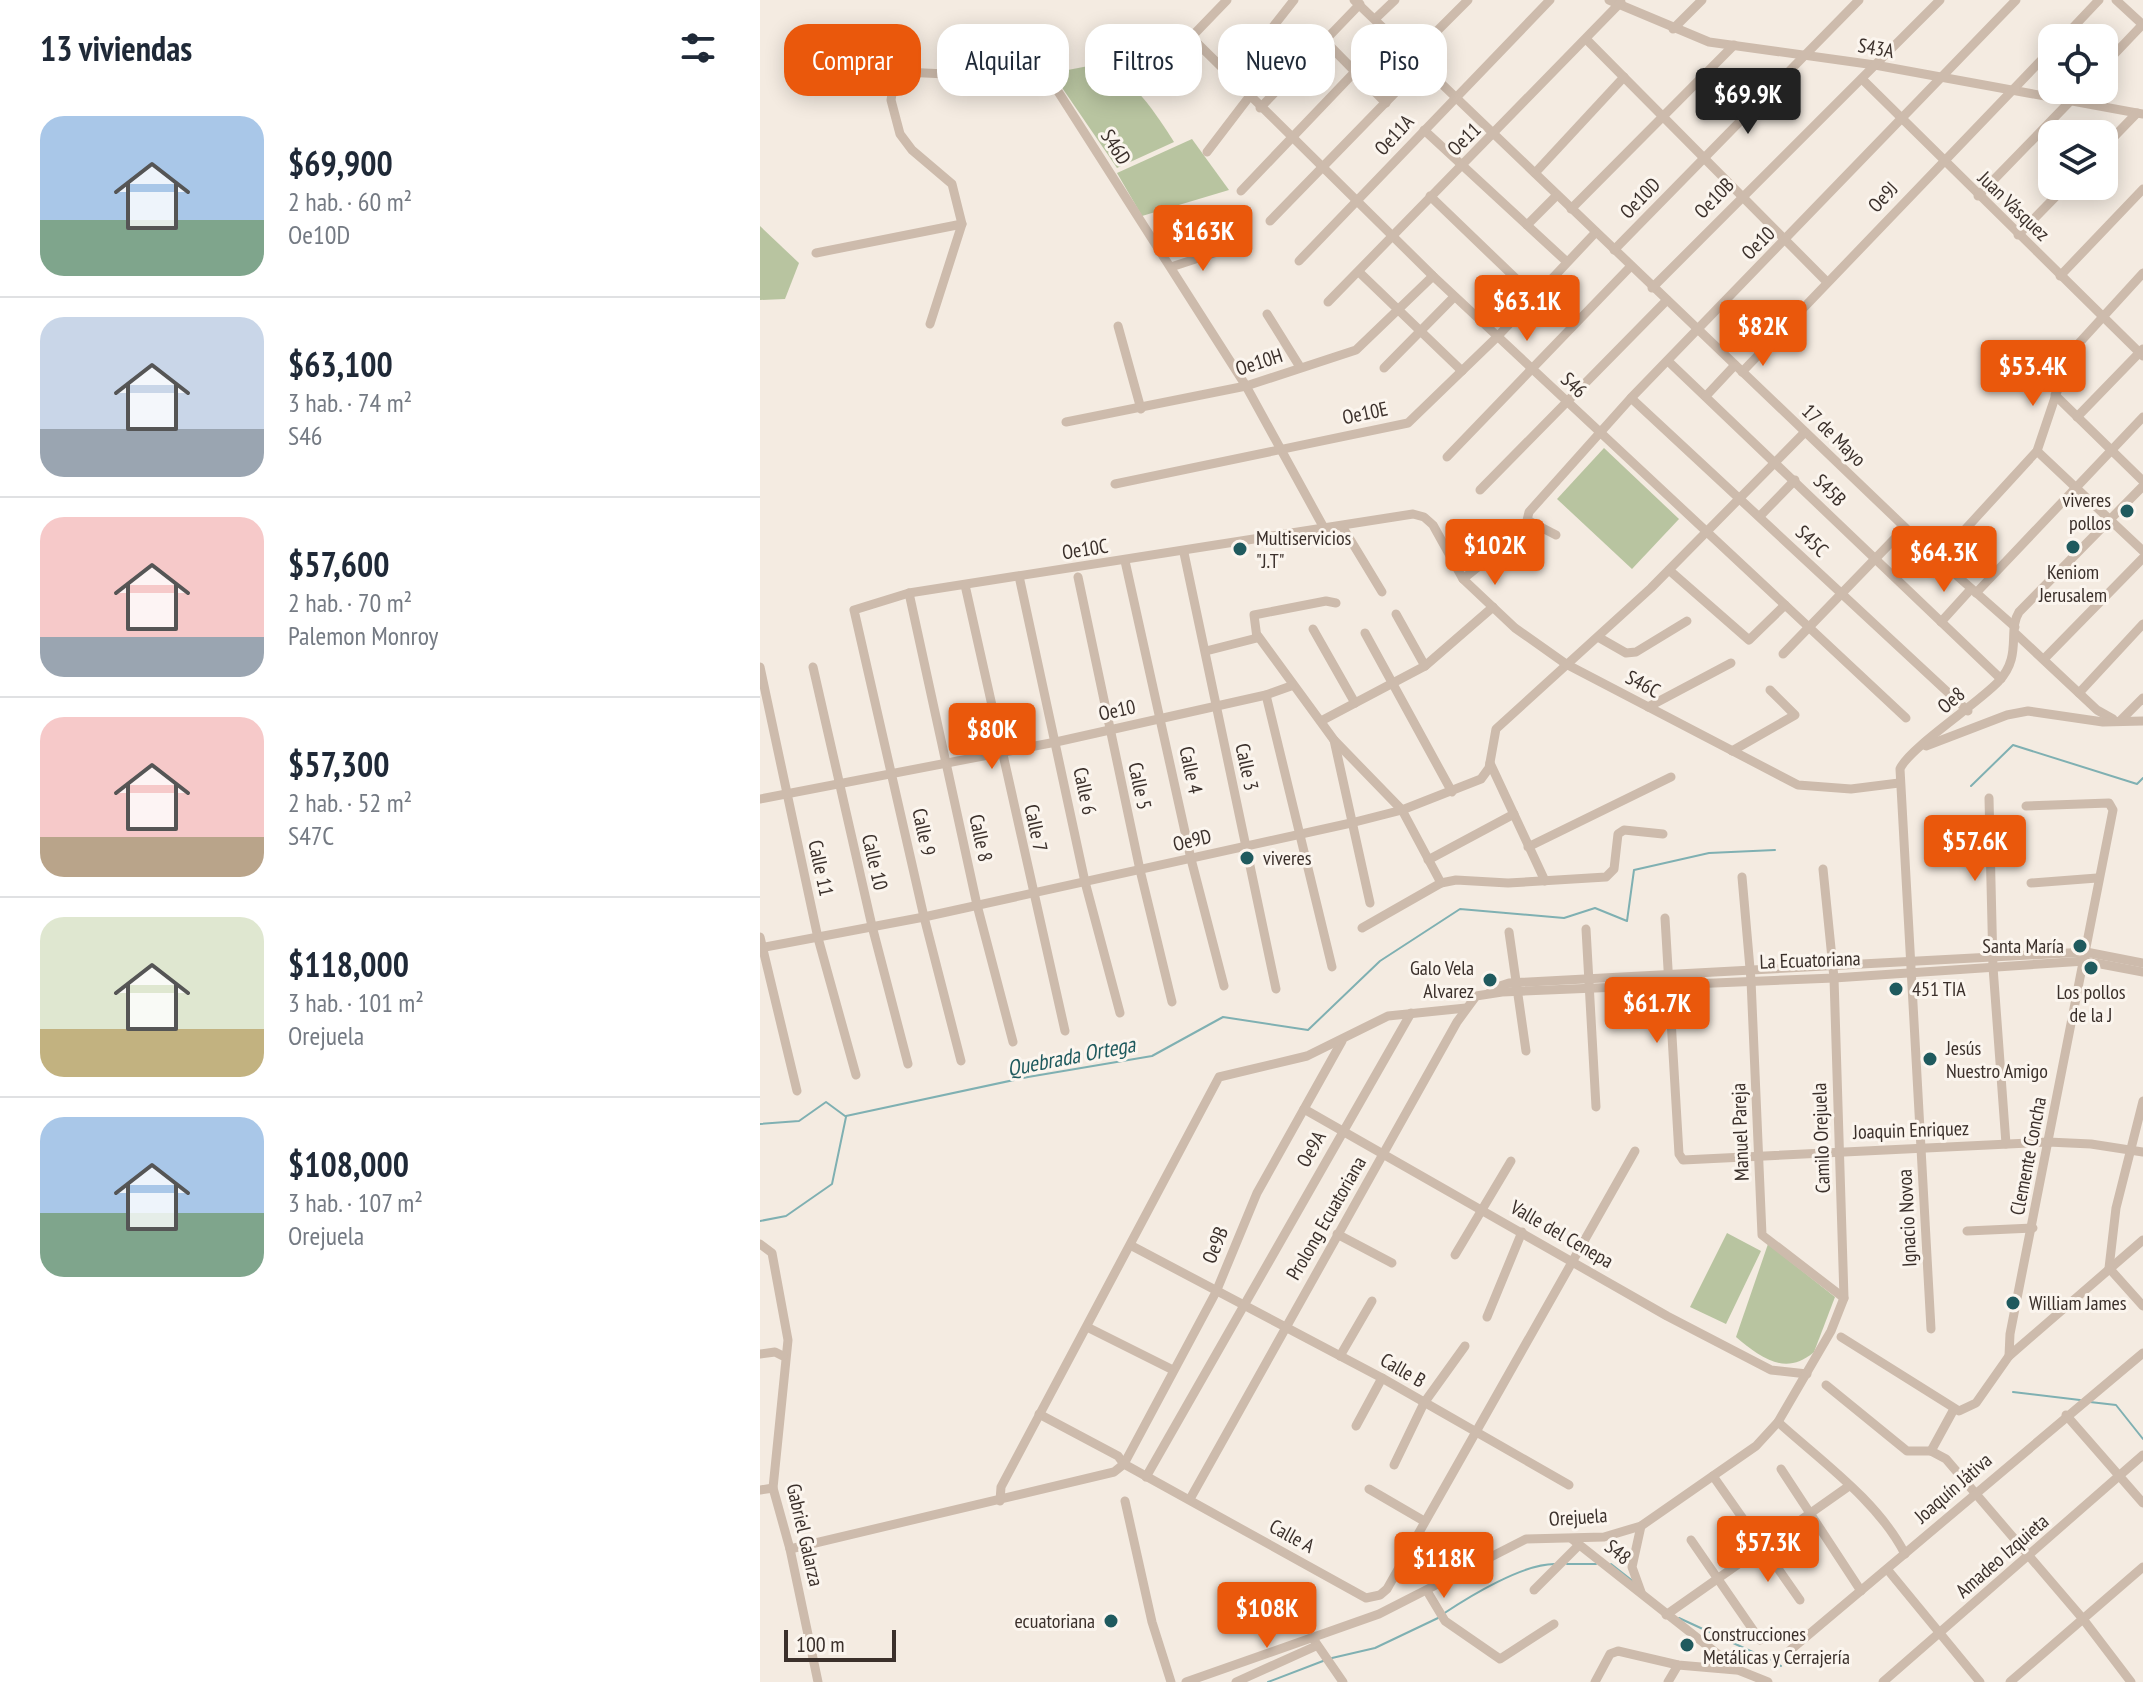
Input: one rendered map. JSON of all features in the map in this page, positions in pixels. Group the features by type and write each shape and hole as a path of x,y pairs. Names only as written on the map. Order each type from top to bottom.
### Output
{"street":[{"path":"1202,26 1227,0"},
{"path":"1375,19 1395,0"},
{"path":"1444,24 1468,0"},
{"name":"Oe11A","path":"1299,261 1550,0"},
{"name":"S43A","path":"1609,0 1622,2 1673,29 1709,42 1875,65 2038,97"},
{"path":"1673,29 1702,0"},
{"name":"Oe10D","path":"1614,250 1859,0"},
{"name":"Oe10B","path":"1652,288 1741,195 1940,0"},
{"name":"Oe10","path":"1463,579 1525,529 1529,512 1599,432 1901,120 1937,78 2016,0"},
{"path":"2076,24 2099,0"},
{"path":"2116,0 2143,24 2118,50"},
{"path":"1274,24 1292,1"},
{"path":"1335,29 1357,2"},
{"name":"17 de Mayo","path":"1357,2 1380,24"},
{"name":"Oe11","path":"1328,302 1622,2"},
{"path":"1587,40 1827,282"},
{"path":"1571,209 1734,45"},
{"name":"S46","path":"1202,48 1218,65"},
{"path":"1335,52 1351,70"},
{"name":"Oe9J","path":"1706,396 1827,282 2038,64"},
{"name":"S46D","path":"962,224 952,184 901,138 891,100 895,77 904,72 967,75 1038,67 1045,71 1246,386 1324,528"},
{"path":"1535,173 1624,77"},
{"path":"1241,191 1351,78"},
{"name":"Juan Vásquez","path":"1862,79 1942,161 2142,353"},
{"name":"17 de Mayo","path":"1447,88 1652,288 2079,693 2104,716 2120,721"},
{"path":"1260,108 1272,96"},
{"path":"1379,96 1386,103"},
{"path":"1270,221 1393,96"},
{"path":"1207,152 1249,97"},
{"name":"S46","path":"1249,97 1532,371 1906,718"},
{"path":"1978,196 2068,104"},
{"name":"S43A","path":"2082,104 2140,114"},
{"path":"2118,134 2140,114"},
{"path":"1424,130 1567,262"},
{"path":"2060,276 2143,189"},
{"path":"1527,225 1557,195"},
{"path":"1430,196 1535,297"},
{"path":"2018,235 2052,200"},
{"path":"816,253 962,224 930,324"},
{"name":"Oe10E","path":"1115,484 1408,423 1497,337 1596,232"},
{"path":"1171,267 1226,249"},
{"path":"1447,457 1631,266"},
{"path":"1359,272 1462,371"},
{"path":"1938,559 2037,451 2070,353 2143,273"},
{"name":"Oe10H","path":"1066,422 1246,386 1356,350 1433,276"},
{"path":"1384,368 1454,297"},
{"path":"1480,490 1667,300"},
{"path":"1267,314 1300,367"},
{"path":"1118,326 1141,409"},
{"path":"2077,417 2142,353"},
{"name":"S45B","path":"1668,361 2001,679"},
{"path":"2055,395 2143,483"},
{"name":"S45C","path":"1631,398 1968,711"},
{"path":"1941,622 2078,488 2143,417"},
{"path":"1545,881 1490,763 1493,733 1669,570 1805,432"},
{"path":"2037,451 2143,551"},
{"path":"1760,516 1795,480"},
{"name":"Oe8","path":"1899,785 1903,761 1968,711 2001,679 2013,655 2019,612 2143,483"},
{"name":"S46C","path":"1342,526 1413,514 1424,517 1433,525 1463,579 1493,607 1566,664 1798,785 1851,789 1899,785"},
{"path":"1529,521 1556,535"},
{"path":"1324,528 1342,526 1382,592"},
{"name":"Oe10C","path":"854,610 909,593 1184,553 1324,528"},
{"path":"1783,654 1905,528"},
{"name":"Calle 3","path":"1184,553 1276,989"},
{"path":"2044,659 2143,558"},
{"name":"Calle 4","path":"1125,561 1191,859 1224,986"},
{"path":"1669,570 1749,640 1785,605"},
{"name":"Calle 6","path":"1019,576 1085,882 1120,1013"},
{"name":"Calle 5","path":"1078,577 1140,870 1172,1002"},
{"name":"Calle 7","path":"965,585 1065,1031"},
{"name":"Calle 8","path":"909,593 915,635 947,763 977,905 1013,1042"},
{"path":"1336,603 1326,601 1254,615 1258,636 1291,686 1334,740 1402,810 1441,883"},
{"path":"1321,721 1425,666 1493,607"},
{"name":"Calle 9","path":"854,610 924,917 961,1061"},
{"path":"1396,614 1425,666"},
{"path":"1598,637 1626,653 1636,652 1687,621"},
{"path":"2079,693 2143,624"},
{"path":"1313,629 1355,703"},
{"path":"1365,633 1452,792"},
{"path":"1206,651 1258,636"},
{"path":"1648,707 1731,663"},
{"name":"Calle 11","path":"760,667 818,938 856,1075"},
{"name":"Calle 10","path":"813,667 872,926 908,1064"},
{"name":"Oe10","path":"760,799 1110,731 1266,695 1291,686"},
{"path":"1732,751 1795,715 1770,690"},
{"path":"1266,695 1297,834 1332,967"},
{"path":"2120,721 2143,698"},
{"path":"1920,747 1944,742 2007,715 2028,711 2103,722 2143,721"},
{"path":"1334,740 1370,903"},
{"name":"Oe9D","path":"761,944 818,938 924,917 1351,823 1402,810 1452,792 1481,779 1490,763"},
{"path":"1528,847 1671,777"},
{"name":"Ignacio Novoa","path":"1899,785 1931,1329"},
{"path":"1989,798 1993,962 2006,1144"},
{"name":"Clemente Concha","path":"2009,1356 2009,1340 2086,956 2097,878 2112,806 2109,803 2026,806"},
{"path":"1428,860 1514,814"},
{"path":"1362,928 1441,883 1456,880 1508,883 1606,877 1614,869 1618,834 1624,830 1663,834"},
{"name":"Camilo Orejuela","path":"1823,869 1834,973 1844,1298"},
{"name":"Manuel Pareja","path":"1742,877 1750,976 1762,1235 1844,1298"},
{"path":"2031,883 2097,878"},
{"name":"Joaquin Enriquez","path":"1665,918 1679,1154 1689,1162 1759,1154 2048,1142 2143,1152"},
{"path":"1586,929 1596,1107"},
{"path":"1509,932 1526,1051"},
{"path":"761,944 797,1091"},
{"path":"2086,956 2143,972"},
{"path":"1481,994 1520,994 1670,978 1834,973 2086,956 2143,963"},
{"path":"1481,994 1518,983 1589,985"},
{"name":"Prolong Ecuatoriana","path":"1190,1499 1466,1008 1481,994"},
{"path":"1000,1501 1001,1487 1132,1246 1219,1077 1307,1056 1342,1041 1369,1023 1411,1013 1466,1008"},
{"name":"Oe9A","path":"1146,1477 1242,1304 1411,1013"},
{"name":"Oe9B","path":"1124,1464 1216,1292 1257,1193 1342,1041"},
{"path":"2143,1101 2116,1208 2109,1268 2143,1306"},
{"name":"Valle del Cenepa","path":"1304,1109 1667,1316 1771,1370 1807,1374"},
{"name":"Calle A","path":"1039,1414 1118,1456 1124,1464 1146,1477 1366,1598 1380,1595 1387,1589 1635,1151"},
{"path":"1455,1255 1511,1161"},
{"path":"1967,1231 2033,1228"},
{"path":"1487,1317 1522,1232"},
{"path":"1337,1234 1392,1263"},
{"path":"1841,1337 1950,1406 1967,1410 1976,1403 2009,1356 2143,1240"},
{"name":"Gabriel Galarza","path":"760,1244 772,1253 788,1340 783,1356 787,1366 773,1488 790,1549 818,1682"},
{"name":"Calle B","path":"1132,1246 1382,1378 1569,1485"},
{"name":"Orejuela","path":"1186,1682 1220,1677 1379,1614 1526,1539 1576,1542 1641,1526 1756,1446 1778,1422 1831,1331 1844,1298"},
{"path":"1340,1356 1372,1301"},
{"path":"1087,1327 1173,1370"},
{"path":"1394,1465 1424,1403 1465,1346"},
{"path":"760,1354 775,1352 783,1356"},
{"name":"Joaquín Játiva","path":"1788,1652 2143,1353"},
{"path":"1356,1426 1382,1378"},
{"path":"1826,1385 1907,1451 1931,1451 1946,1459 2083,1619 2131,1682"},
{"path":"1931,1451 1950,1406"},
{"path":"2066,1415 2143,1503"},
{"path":"1778,1422 1849,1486 1888,1528 1905,1554"},
{"name":"Amadeo Izquieta","path":"1883,1682 2030,1557 2143,1455"},
{"path":"790,1549 1114,1472 1124,1464"},
{"path":"1781,1469 1861,1591"},
{"path":"1713,1476 1800,1600"},
{"path":"1666,1615 1849,1486"},
{"path":"760,1490 773,1488"},
{"path":"1369,1489 1424,1521"},
{"path":"1125,1501 1152,1622 1171,1682"},
{"path":"1641,1526 1632,1567 1642,1593"},
{"path":"1691,1540 1760,1640"},
{"path":"1534,1590 1576,1542"},
{"name":"S48","path":"1576,1542 1738,1670"},
{"path":"2010,1682 2143,1567"},
{"path":"1887,1569 1980,1682"},
{"path":"1427,1591 1445,1621 1500,1659 1554,1624"},
{"path":"1236,1682 1314,1641 1343,1682"},
{"path":"1595,1682 1610,1654 1618,1651 1678,1665 1738,1670 1768,1682"},
{"path":"1668,1682 1678,1665"}],"green space":[{"path":"1085,67 1085,96 1141,96 1174,142 1117,168 1068,96 1069,70"},
{"path":"1192,139 1229,190 1142,216 1117,173"},
{"path":"760,226 799,263 785,299 760,300"},
{"path":"1604,448 1679,519 1632,569 1557,499"},
{"path":"1727,1233 1761,1251 1726,1324 1690,1307"},
{"path":"1768,1244 1835,1297 1814,1352 1793,1363 1783,1364 1764,1357 1736,1337"}],"waterway":[{"name":"Quebrada Ortega","path":"1971,786 2013,745 2137,784 2143,778"},
{"name":"Quebrada Ortega","path":"846,1116 1028,1077 1152,1056 1223,1017 1308,1030 1380,961 1460,909 1564,918 1595,908 1627,921 1634,870 1709,853 1775,850"},
{"path":"760,1124 799,1121 826,1102 845,1116"},
{"path":"760,1221 786,1216 832,1184 846,1117"},
{"path":"2013,1392 2080,1400"},
{"path":"2090,1402 2116,1405 2143,1439"},
{"path":"1443,1614 1513,1575 1556,1564"},
{"path":"1567,1564 1596,1564"},
{"path":"1611,1564 1634,1582"},
{"path":"1332,1658 1375,1648 1438,1618"},
{"path":"1679,1618 1770,1660"},
{"path":"1268,1682 1323,1661"},
{"path":"1775,1662 1781,1666"}],"place":[{"name":"viveres pollos","path":"2127,511"},
{"name":"Keniom Jerusalem","path":"2073,547"},
{"name":"Multiservicios \"J.T\"","path":"1240,549"},
{"name":"viveres","path":"1247,858"},
{"name":"Santa María","path":"2080,946"},
{"name":"Los pollos de la J","path":"2091,968"},
{"name":"Galo Vela Alvarez","path":"1490,980"},
{"name":"451 TIA","path":"1896,989"},
{"name":"Jesús Nuestro Amigo","path":"1930,1059"},
{"name":"William James","path":"2013,1303"},
{"name":"ecuatoriana","path":"1111,1621"},
{"name":"Construcciones Metálicas y Cerrajería","path":"1687,1645"}]}
